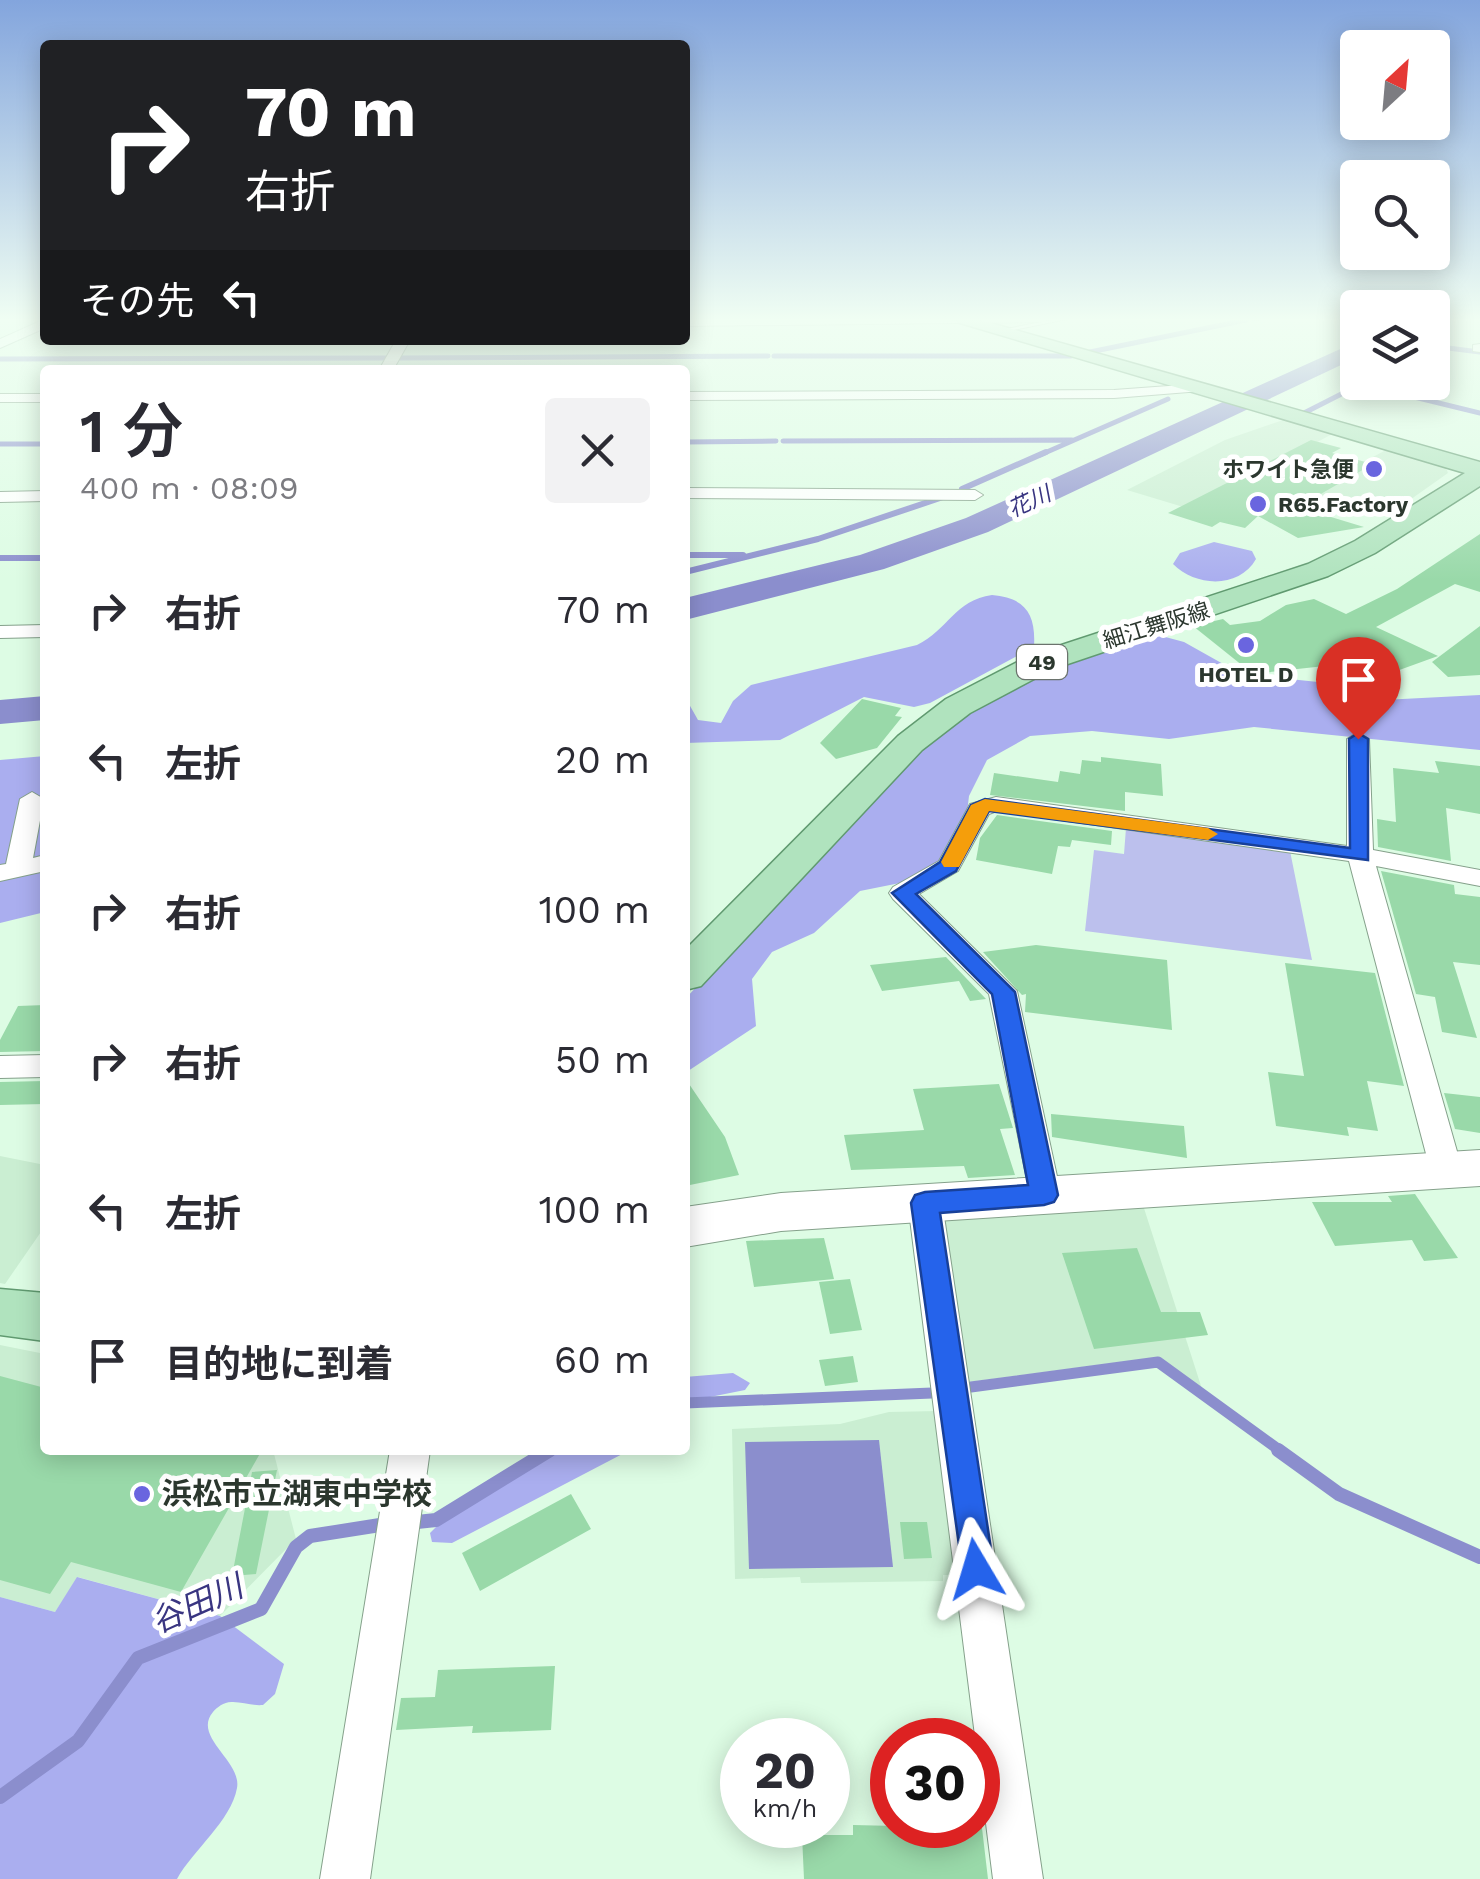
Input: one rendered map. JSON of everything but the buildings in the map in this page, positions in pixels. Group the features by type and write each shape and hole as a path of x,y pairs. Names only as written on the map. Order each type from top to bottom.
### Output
{"main road":[{"path":"1259,406 1480,472"},
{"name":"細江舞阪線","path":"692,960 910,743 958,706 1042,662 1318,570 1480,472"},
{"path":"0,1312 40,1316"}],"street":[{"path":"690,494 975,494"},
{"path":"0,496 40,496"},
{"path":"0,632 40,632"},
{"path":"690,1226 781,1212 1463,1168 1360,856 1358,739"},
{"path":"9,871 32,799"},
{"path":"1044,1195 1003,992 902,893 948,866 978,809 996,804 1360,856 1480,878"},
{"path":"9,871 40,864"},
{"path":"0,1067 40,1066"},
{"path":"925,1203 1018,1879"},
{"path":"345,1879 409,1455"}],"shaded area":[{"path":"1286,419 1334,433 1297,453 1350,469 1388,449 1446,468 1448,473 1390,514 1360,506 1226,505 1190,509 1127,490 1225,440"},
{"path":"1214,542 1252,551 1256,559 1239,576 1217,581 1193,577 1173,564 1180,553"},
{"path":"1003,597 1026,609 1033,625 1034,647 930,703 914,707 864,697 780,740 690,743 690,706 698,720 721,723 733,701 751,685 917,645 979,598"},
{"path":"1158,635 1184,642 1241,674 1318,682 1383,700 1480,695 1480,750 1254,727 1169,739 1092,731 1030,736 987,760 969,796 967,813 940,863 900,883 860,891 814,933 772,952 752,979 756,1026 690,1070 690,994 924,747 970,710 1053,668"},
{"path":"40,756 40,913 0,923 0,760"},
{"path":"1126,828 1290,851 1312,960 1085,931 1094,850 1124,854"},
{"path":"0,1156 40,1164 40,1233 5,1284 0,1283"},
{"path":"1142,1202 1202,1389 1158,1357 968,1382 945,1221 951,1215"},
{"name":"浜松市立湖東中学校","path":"0,1345 40,1353 40,1455 274,1455 296,1539 220,1616 78,1577 55,1612 0,1597"},
{"path":"733,1373 750,1383 745,1390 690,1401 690,1377"},
{"path":"938,1411 958,1575 943,1575 943,1581 801,1583 800,1577 735,1579 732,1429 840,1424 889,1412"},
{"path":"879,1440 893,1567 749,1569 745,1442"},
{"path":"542,1455 620,1455 452,1543 432,1542 430,1533 437,1526 519,1476"},
{"path":"77,1577 220,1616 284,1664 275,1694 263,1705 227,1702 208,1721 213,1740 237,1778 237,1788 220,1824 177,1879 0,1879 0,1597 55,1612"}],"waterway":[{"path":"1040,455 1153,406"},
{"name":"花川","path":"690,608 872,562 977,525 1234,406"},
{"path":"1304,413 1318,406"},
{"path":"1450,406 1480,413"},
{"path":"783,441 1072,440"},
{"path":"690,442 776,441"},
{"path":"0,444 40,444"},
{"path":"962,489 1046,452"},
{"path":"690,571 818,539 946,496"},
{"path":"690,555 743,555"},
{"path":"0,558 40,558"},
{"name":"花川","path":"0,712 40,708"},
{"path":"971,1387 1158,1362 1282,1452"},
{"path":"690,1403 932,1393"},
{"path":"1278,1450 1339,1494 1480,1557"},
{"path":"417,1522 436,1520 542,1455"},
{"name":"谷田川","path":"0,1797 78,1741 138,1658 261,1609 296,1547 310,1536 380,1525"}],"slow traffic":[{"path":"952,862 978,809 985,805 1208,834"}],"place":[{"name":"ホワイト急便","path":"1374,469"},
{"name":"R65.Factory","path":"1258,504"},
{"name":"HOTEL D","path":"1246,645"},
{"name":"浜松市立湖東中学校","path":"142,1494"}],"route":[{"path":"976,1569 925,1203 1044,1195 1003,992 904,900 902,893 948,866 978,809 996,804 1360,856 1358,739"}]}
